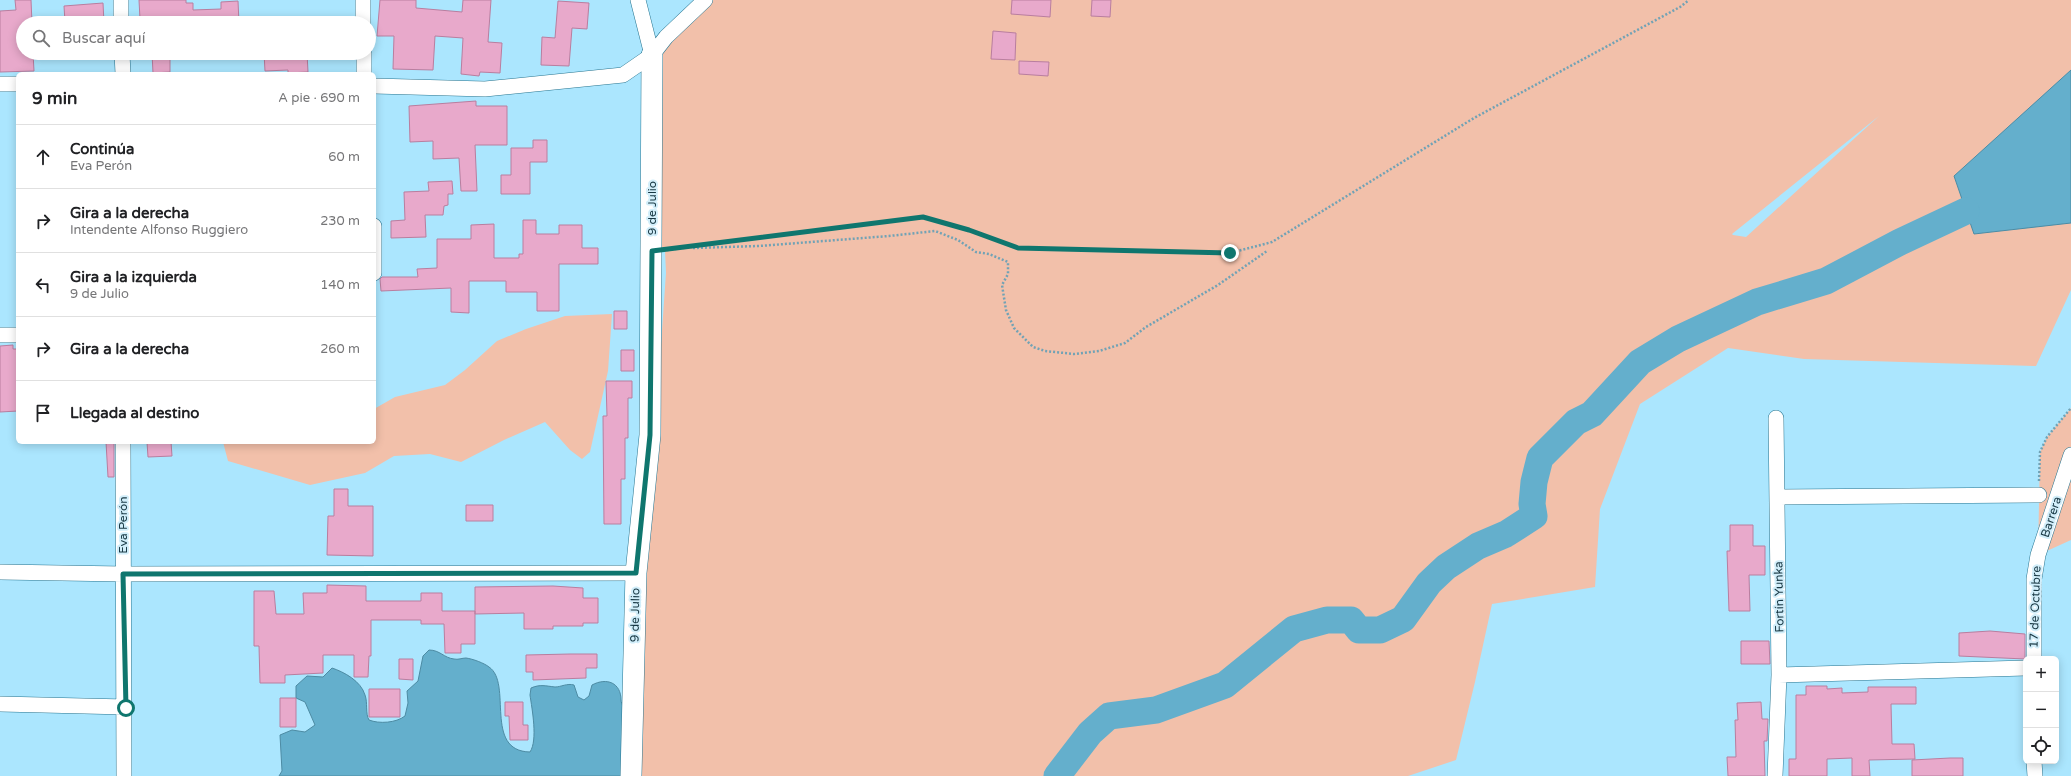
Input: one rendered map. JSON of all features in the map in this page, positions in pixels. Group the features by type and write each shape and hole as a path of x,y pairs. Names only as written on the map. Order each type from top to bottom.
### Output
{"main road":[{"name":"9 de Julio","path":"632,776 636,573 650,435 652,56"}],"street":[{"path":"121,0 121,16"},
{"path":"363,0 363,16"},
{"name":"9 de Julio","path":"638,0 652,56"},
{"path":"376,86 485,89 580,81 623,75 652,56 666,37 705,0"},
{"path":"122,60 123,72"},
{"path":"364,60 364,72"},
{"path":"0,84 16,84"},
{"path":"0,335 16,335"},
{"name":"Fortín Yunka","path":"1775,776 1779,675 1776,418"},
{"name":"Eva Perón","path":"123,444 123,574 126,708 124,776"},
{"name":"Barrera","path":"2038,555 2071,455"},
{"path":"1777,497 2039,495"},
{"name":"17 de Octubre","path":"2034,656 2034,579 2038,555"},
{"path":"0,572 123,574 636,573"},
{"path":"1779,675 2023,668"},
{"path":"0,704 126,708"},
{"path":"2034,764 2035,776"}],"path":[{"path":"652,251 923,217 969,230 1018,248 1230,253 1272,242 1474,118 1680,7 1689,0"},
{"path":"678,248 767,246 935,231 958,240 976,252 988,254 1008,262 1008,274 1002,285 1006,310 1014,328 1033,347 1045,351 1074,354 1099,351 1125,343 1146,327 1218,285 1267,251"},
{"path":"2047,436 2071,408"}],"shaded area":[{"path":"705,0 2071,0 2071,70 1954,176 1974,234 2071,223 2071,290 2036,366 1804,359 1728,348 1640,404 1600,509 1595,587 1492,604 1456,760 1408,776 631,776 666,273 665,250 652,251 652,55","holes":["1879,116 1746,237 1732,234"]},
{"path":"612,314 608,371 590,452 582,459 570,450 545,422 504,440 461,462 430,454 394,456 365,473 310,485 228,461 224,444 376,444 376,408 395,397 445,385 465,370 497,341 526,329 565,316"},
{"path":"2071,408 2071,540 2038,555 2040,452 2047,437"}],"water":[{"path":"2071,70 2071,223 1974,234 1954,176"},
{"path":"429,650 436,651 451,658 472,659 489,667 496,675 499,687 503,729 507,741 516,749 530,752 534,740 530,695 531,688 540,686 555,687 569,684 574,685 578,697 584,700 589,696 592,685 603,682 612,683 619,689 621,702 627,714 624,776 279,776 282,771 280,735 292,730 305,732 315,725 305,702 296,698 296,686 307,676 323,677 332,668 342,672 356,681 363,690 366,698 369,720 382,722 397,720 405,716 408,703 407,691 418,681 423,656"}],"building":[{"path":"15,0 31,0 32,16 16,16 16,60 33,60 34,71 0,72 0,11 16,10"},
{"path":"139,0 186,0 186,3 193,3 193,10 221,9 221,2 238,1 239,16 140,16"},
{"path":"380,0 416,0 416,8 462,12 463,0 491,0 488,42 502,43 500,73 480,72 479,76 461,74 463,38 435,36 433,70 393,69 394,36 377,36"},
{"path":"1012,0 1051,0 1050,17 1011,14"},
{"path":"1092,0 1111,0 1110,17 1091,16"},
{"path":"558,1 589,3 587,29 572,28 569,66 541,65 542,37 555,38"},
{"path":"103,3 104,16 65,16 64,6"},
{"path":"993,31 1016,33 1015,60 991,59"},
{"path":"152,60 170,60 170,72 153,72"},
{"path":"264,60 307,60 308,72 288,72 288,70 265,71"},
{"path":"1019,61 1049,62 1048,76 1019,74"},
{"path":"476,101 476,106 507,106 507,145 475,145 477,191 461,191 459,158 433,159 433,141 410,142 409,106"},
{"path":"533,140 547,140 547,162 530,162 530,194 501,194 501,175 511,175 511,148 533,148"},
{"path":"452,181 453,194 448,194 448,205 444,206 443,215 425,215 426,237 391,238 391,221 405,220 404,192 429,191 428,182"},
{"path":"523,220 536,220 536,234 559,234 559,225 582,225 582,248 598,248 598,264 559,264 559,311 537,311 537,292 506,292 506,281 469,281 469,313 451,312 451,288 381,291 380,279 382,277 418,277 417,269 437,268 437,239 471,239 471,225 494,224 494,258 519,258 519,254 523,254"},
{"path":"614,311 627,311 627,329 614,329"},
{"path":"13,345 13,349 16,349 16,411 0,412 0,346"},
{"path":"621,350 634,350 634,371 621,371"},
{"path":"606,381 632,381 632,398 628,398 628,438 625,438 625,479 621,479 621,524 604,524 603,416 607,416"},
{"path":"106,444 114,444 114,477 108,477"},
{"path":"147,444 171,444 172,456 148,457"},
{"path":"334,489 348,489 348,506 373,506 373,556 327,555 328,516 334,516"},
{"path":"466,505 493,505 493,521 466,521"},
{"path":"1730,525 1753,525 1753,546 1765,546 1765,575 1749,575 1750,611 1729,611 1727,551 1730,551"},
{"path":"327,585 366,586 366,601 421,601 421,593 442,593 442,611 475,611 475,644 461,644 461,653 445,653 444,624 421,624 421,620 371,620 371,656 369,656 368,677 354,677 354,655 323,655 323,673 285,675 285,683 260,683 259,646 254,646 254,591 274,591 276,614 304,614 303,593 327,593"},
{"path":"553,586 583,588 583,598 598,598 598,623 583,623 583,626 553,626 553,629 524,629 524,613 475,614 475,587"},
{"path":"1990,631 2025,634 2025,656 2023,656 2023,659 1959,656 1959,633"},
{"path":"1741,641 1769,641 1770,664 1741,664"},
{"path":"597,654 597,668 586,668 586,678 533,680 533,672 526,672 526,655"},
{"path":"399,659 413,659 413,680 399,679"},
{"path":"1806,686 1827,686 1827,689 1842,688 1842,693 1868,692 1868,687 1916,687 1916,704 1891,704 1892,744 1914,744 1915,759 1869,760 1870,776 1852,776 1852,758 1827,759 1827,776 1789,776 1789,759 1796,759 1796,695 1806,695"},
{"path":"369,689 400,689 400,717 369,717"},
{"path":"280,698 296,698 296,727 280,727"},
{"path":"505,702 523,702 523,725 528,725 528,740 510,740 509,716 505,716"},
{"path":"1761,702 1762,719 1768,719 1767,741 1764,741 1765,776 1728,776 1727,757 1736,757 1735,720 1738,720 1737,703"},
{"path":"1963,758 1963,776 1912,776 1912,760"}],"waterway":[{"path":"1057,776 1090,733 1109,716 1156,710 1225,685 1294,629 1327,620 1351,620 1359,630 1380,630 1403,619 1429,583 1446,567 1478,546 1506,534 1534,516 1532,504 1534,482 1540,458 1576,422 1592,414 1640,362 1678,339 1757,302 1826,281 1900,242 1966,211"}],"route":[{"path":"126,708 123,574 636,573 650,435 652,251 923,217 969,230 1018,248 1230,253"}]}
